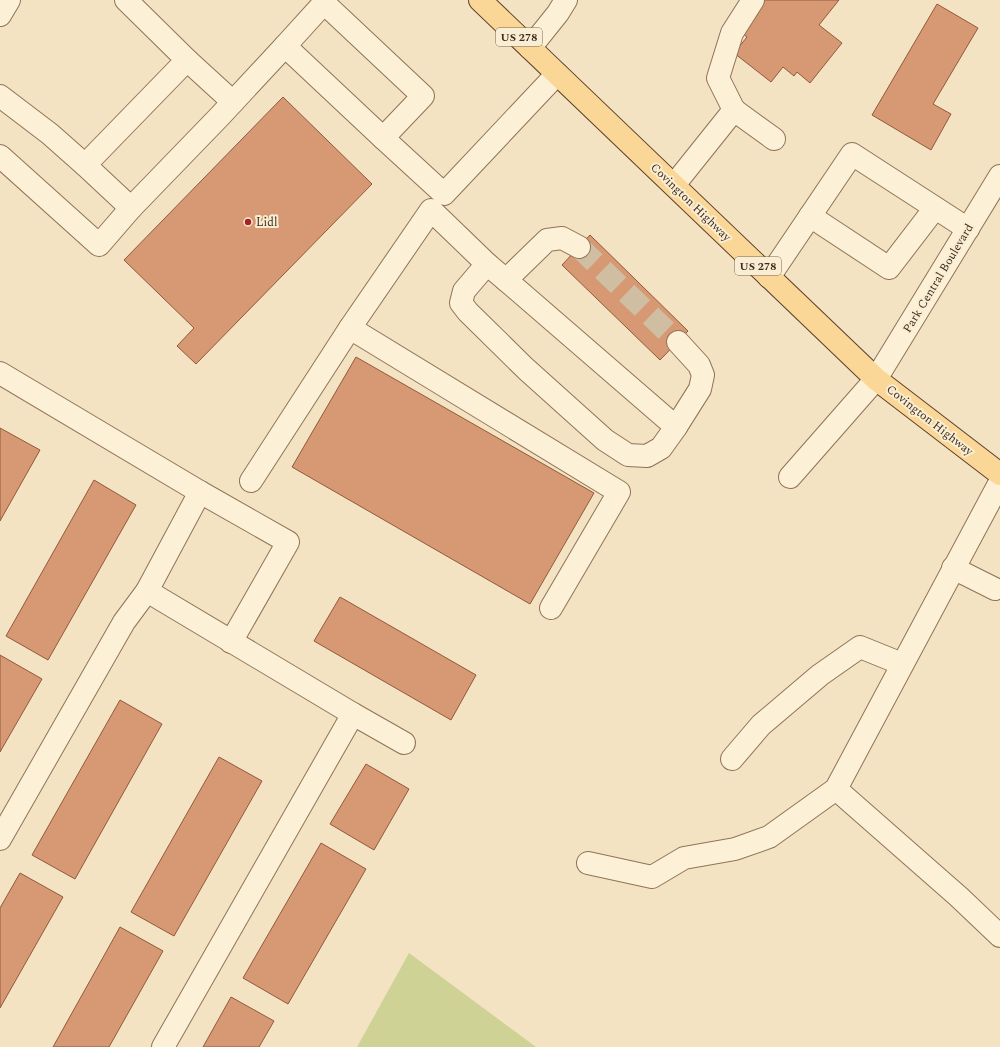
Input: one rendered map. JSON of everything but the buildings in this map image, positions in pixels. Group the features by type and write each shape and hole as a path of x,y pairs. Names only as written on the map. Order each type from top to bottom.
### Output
{"main road":[{"name":"Covington Highway","path":"480,0 876,379 1000,474"}],"street":[{"path":"0,15 9,0"},
{"path":"126,0 186,60 233,102"},
{"path":"530,48 558,13 566,0"},
{"path":"753,0 732,33 718,78 734,110 774,139"},
{"path":"0,156 99,245 131,208 285,46 322,2 423,96 383,138"},
{"path":"285,46 444,194 557,74"},
{"path":"85,165 186,60"},
{"path":"0,96 50,134 131,208"},
{"path":"674,185 734,110"},
{"path":"769,276 852,154 968,229"},
{"name":"Park Central Boulevard","path":"790,477 876,379 1000,176"},
{"path":"810,216 889,268 935,208"},
{"path":"251,481 350,328 431,210 487,264 676,427"},
{"path":"506,280 548,240 562,238 579,247"},
{"path":"487,264 464,291 461,303 468,312 526,369 605,440 628,455 647,456 661,448 700,389 703,375 699,365 678,342"},
{"path":"350,328 619,492 551,608"},
{"path":"0,373 200,492 288,542 231,642"},
{"path":"588,863 652,877 684,858 735,849 769,837 836,789 1000,482"},
{"path":"0,839 124,622 147,591 200,492"},
{"path":"953,568 995,590"},
{"path":"147,591 404,744"},
{"path":"732,759 761,725 820,675 860,647 902,664"},
{"path":"163,1047 353,714"},
{"path":"836,789 959,897 1000,936"}],"green space":[{"path":"409,953 536,1047 357,1047"}],"tunnel":[{"path":"579,247 678,342"}],"place":[{"name":"Lidl","path":"248,222"}]}
